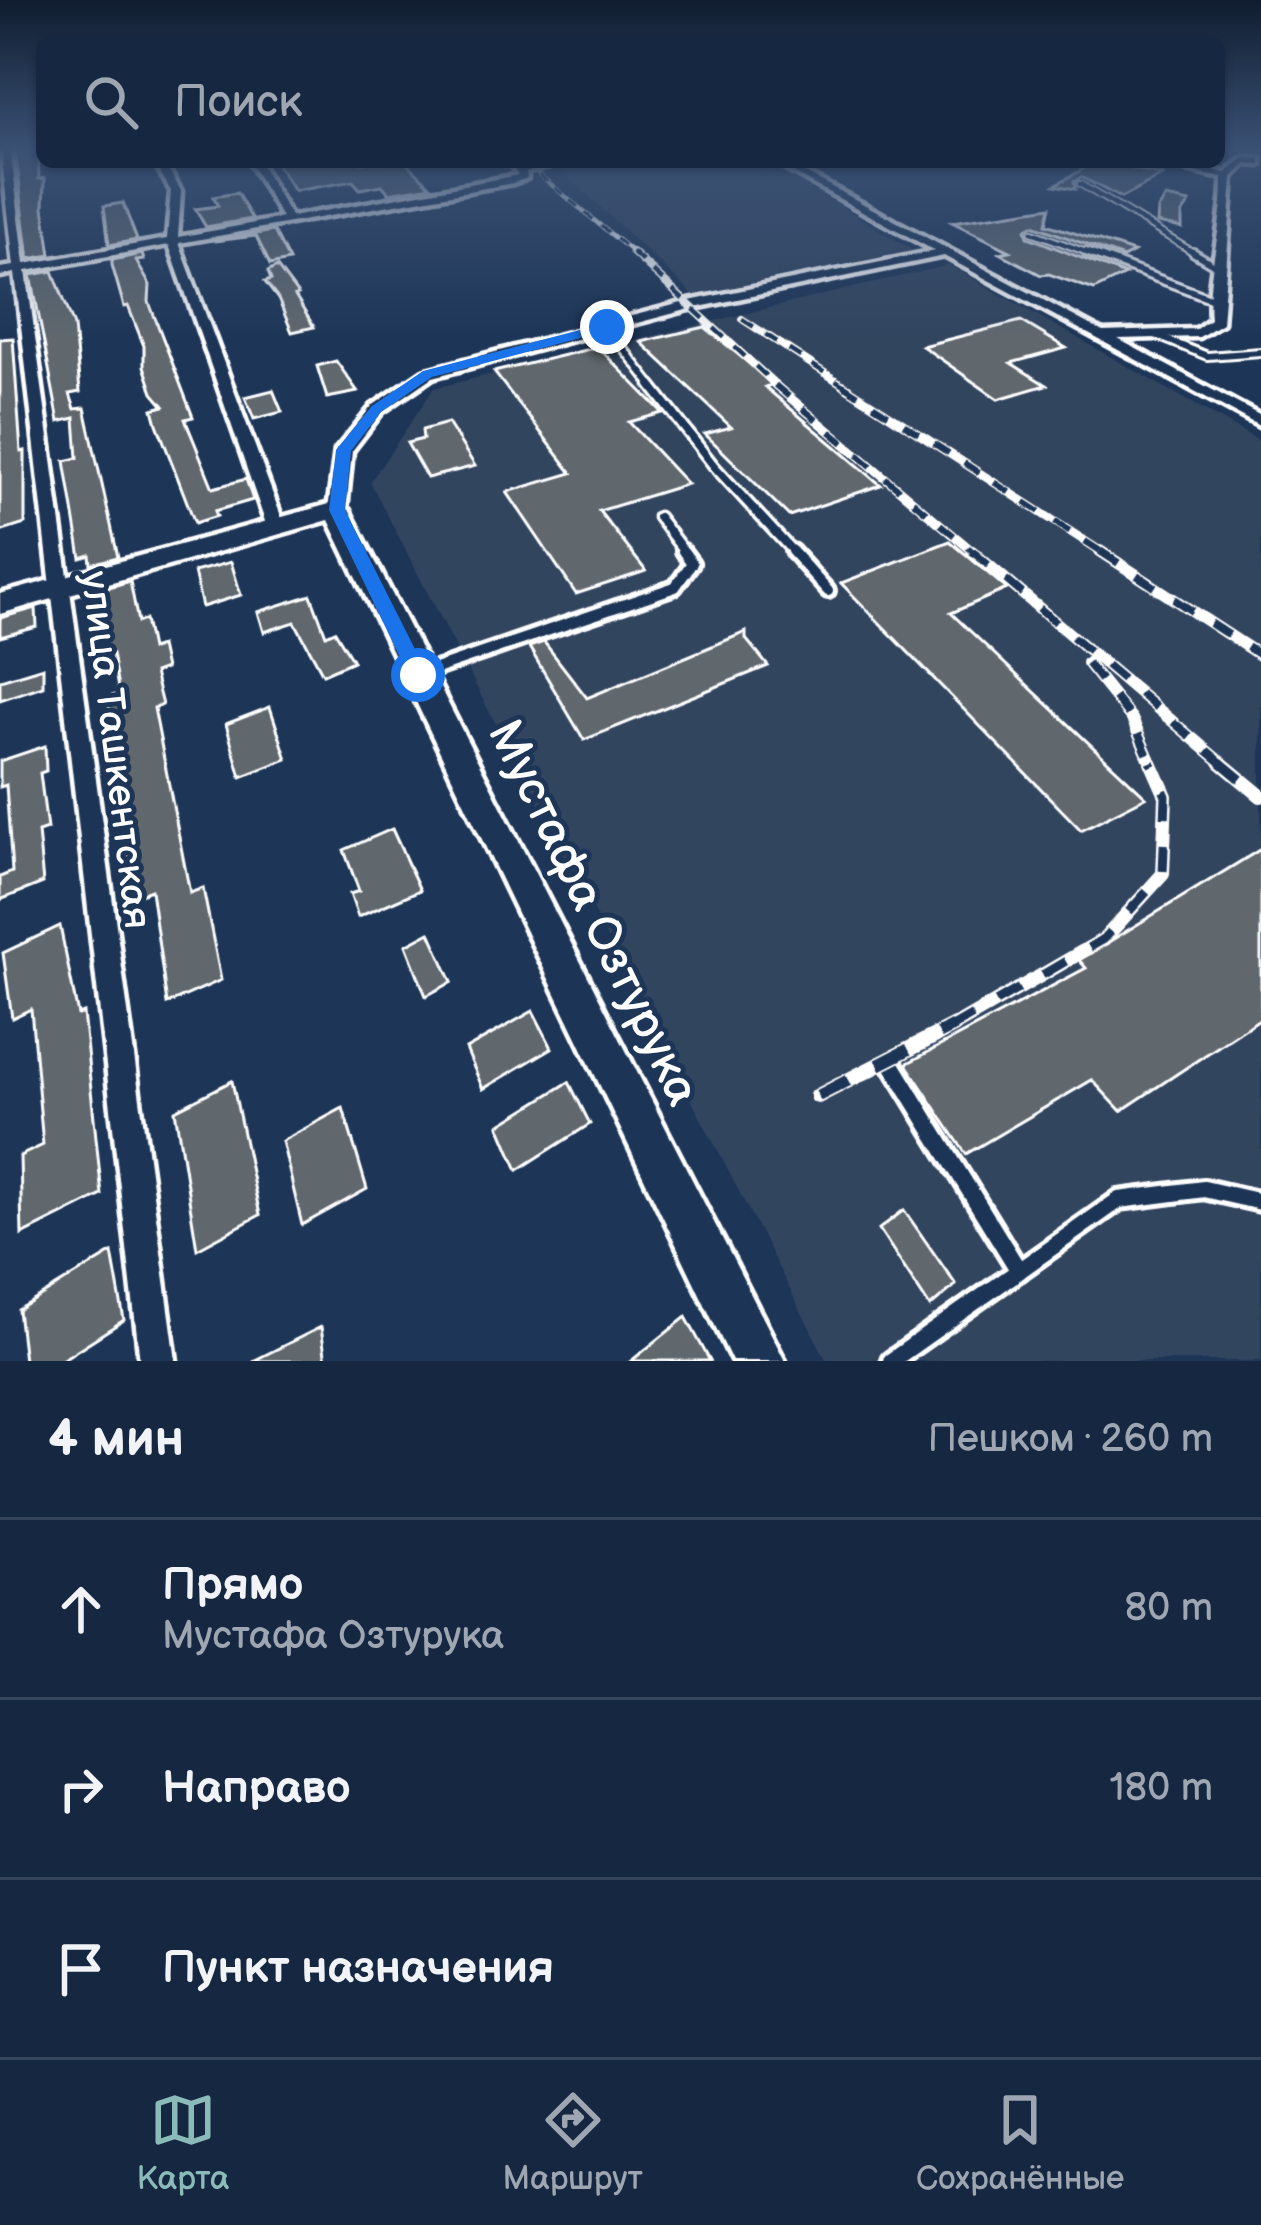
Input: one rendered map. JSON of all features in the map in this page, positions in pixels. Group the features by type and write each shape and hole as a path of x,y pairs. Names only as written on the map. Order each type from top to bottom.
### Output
{"street":[{"name":"улица Ташкентская","path":"7,212 9,270 58,589 158,1361"},
{"path":"174,212 172,238 276,527"},
{"path":"283,212 288,220"},
{"path":"9,270 336,212"},
{"path":"868,212 1261,422"},
{"path":"1099,336 1199,333 1216,320 1213,299 1230,212"},
{"path":"0,604 337,510 344,450 376,409 428,374 607,327 943,253"},
{"name":"Мустафа Озтурука","path":"337,510 759,1361"}],"lane":[{"path":"1126,212 1218,267"},
{"path":"1032,232 1213,299"},
{"path":"607,327 715,466 827,591"},
{"path":"1155,335 1207,356 1261,352"},
{"path":"418,675 675,587 692,563 658,517"},
{"path":"893,1066 1019,1270"},
{"path":"891,1361 1119,1201 1204,1189 1261,1202"}],"shaded area":[{"path":"605,212 849,212 912,250 693,295"},
{"path":"949,265 1261,442 1261,1361 827,1361 370,482 434,388"}],"building":[{"path":"23,212 45,212 51,255 29,259"},
{"path":"105,212 126,212 137,240 109,245"},
{"path":"197,212 248,212 252,219 206,227"},
{"path":"1049,212 1046,224 1134,252 1123,258 1033,225 1026,229 1028,237 1125,275 1094,290 1041,275 1000,253 1010,251 952,222"},
{"path":"1158,212 1184,212 1182,228 1157,223"},
{"path":"274,231 289,261 270,265 256,236 214,241"},
{"path":"142,254 144,260 136,261 150,285 149,302 193,417 185,419 213,488 246,479 253,500 215,511 217,516 195,523 153,409 164,406 153,393 144,366 144,346 128,306 124,307 112,265 112,260"},
{"path":"277,267 314,327 292,332 265,282 271,280 268,272"},
{"path":"53,271 74,326 80,392 70,394 75,409 85,408 118,557 91,564 90,555 81,558 65,461 78,458 75,418 59,422 31,275"},
{"path":"1021,321 1066,348 1011,363 1046,385 998,399 922,346"},
{"path":"705,327 774,384 765,387 881,485 789,516 705,434 731,427 641,342"},
{"path":"13,338 21,452 25,451 25,524 0,532 0,339"},
{"path":"598,347 663,413 629,422 687,484 599,511 646,571 576,594 507,492 572,473 494,372"},
{"path":"336,361 358,392 327,398 317,366"},
{"path":"273,390 282,412 254,419 245,397"},
{"path":"448,423 475,466 427,478 407,443 423,439 422,430"},
{"path":"950,541 1007,589 951,613 1146,797 1081,830 841,583"},
{"path":"231,562 241,595 202,607 194,572"},
{"path":"130,581 138,622 145,620 151,649 160,646 165,669 154,673 162,705 154,708 190,893 203,888 221,980 167,1004 151,890 135,896 108,697 119,694 112,654 103,657 95,591"},
{"path":"311,595 326,635 335,631 353,661 323,674 295,622 264,632 258,612"},
{"path":"36,608 37,627 0,637 0,618"},
{"path":"746,632 746,639 768,666 584,740 529,647 544,642 587,698"},
{"path":"43,667 43,686 0,700 0,680"},
{"path":"270,707 287,759 241,777 226,724"},
{"path":"45,746 46,771 40,773 47,829 38,832 43,883 0,900 0,877 12,872 0,761"},
{"path":"392,829 420,890 358,917 350,894 359,891 344,850"},
{"path":"1261,849 1261,1018 1121,1111 1092,1080 966,1154 906,1064 1086,968 1079,960"},
{"path":"60,926 78,1015 83,1013 102,1195 22,1235 20,1156 43,1145 31,1009 12,1018 3,953"},
{"path":"430,932 452,982 426,996 406,945"},
{"path":"533,1011 552,1048 483,1089 466,1049"},
{"path":"232,1081 260,1215 197,1249 175,1110"},
{"path":"569,1082 590,1124 518,1170 499,1125"},
{"path":"343,1108 367,1189 302,1225 282,1141"},
{"path":"904,1210 956,1285 930,1307 879,1229"},
{"path":"112,1253 124,1320 60,1361 24,1361 18,1310"},
{"path":"686,1317 710,1361 631,1361"},
{"path":"321,1327 326,1361 253,1361"}],"railway":[{"path":"584,212 636,255"},
{"path":"632,252 779,388"},
{"path":"742,319 848,388"},
{"path":"775,385 976,554"},
{"path":"843,385 1105,554"},
{"path":"972,551 1224,765"},
{"path":"1100,551 1261,656"},
{"path":"1087,663 1132,719 1152,765"},
{"path":"949,1029 1104,939 1163,874 1166,796 1151,762"},
{"path":"1220,762 1261,796"},
{"path":"818,1096 954,1026"}],"route":[{"path":"418,675 337,510 344,450 376,409 428,374 607,327"}]}
